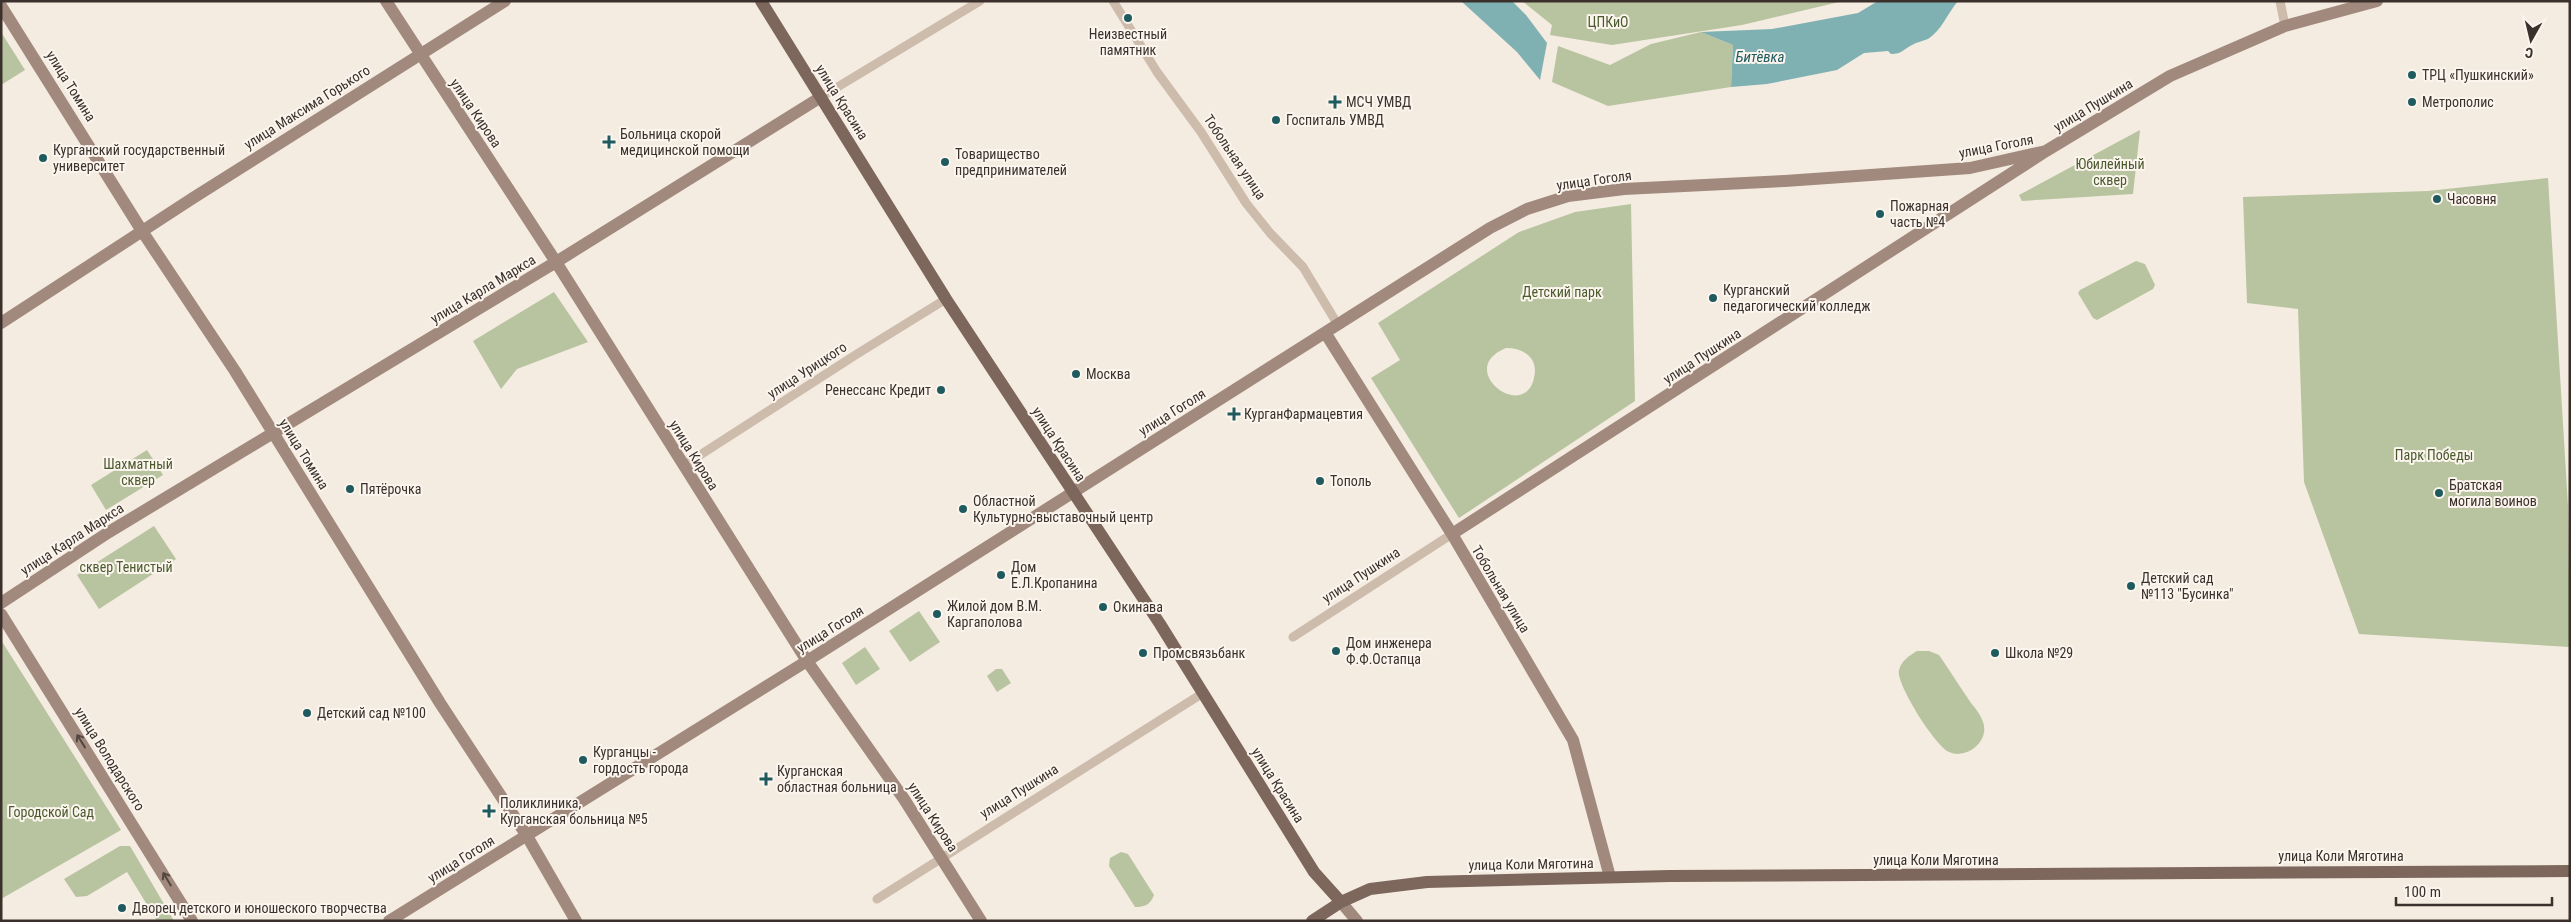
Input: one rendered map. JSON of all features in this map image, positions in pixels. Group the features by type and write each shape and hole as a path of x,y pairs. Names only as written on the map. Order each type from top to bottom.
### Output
{"main road":[{"name":"улица Красина","path":"761,1 946,299 1160,624 1314,872 1341,902"},
{"name":"улица Коли Мяготина","path":"1312,921 1341,902 1370,890 1398,884 1610,877 2570,871"}],"street":[{"name":"улица Кирова","path":"386,1 419,55 556,262 807,661 904,799 981,921"},
{"name":"улица Максима Горького","path":"1,323 142,231 505,1"},
{"name":"улица Карла Маркса","path":"1,602 109,532 556,262 821,96 893,56 980,1"},
{"name":"Тобольная улица","path":"1112,1 1157,72 1202,132 1246,204 1270,233 1303,267 1338,325"},
{"path":"2280,1 2284,26"},
{"name":"улица Пушкина","path":"1293,637 2046,151 2170,76 2284,26 2377,1"},
{"name":"улица Томина","path":"5,6 142,231 205,323 440,703 527,836 576,921"},
{"name":"улица Гоголя","path":"389,921 807,661 1326,334 1490,228 1527,209 1568,196 1624,189 1785,181 1970,168 2046,151"},
{"name":"улица Урицкого","path":"683,466 946,299"},
{"name":"Тобольная улица","path":"1326,334 1452,534 1573,740 1610,877"},
{"name":"улица Володарского","path":"1,614 192,921"},
{"name":"улица Пушкина","path":"877,899 1203,693"},
{"name":"улица Красина","path":"1341,902 1357,921"}],"green space":[{"name":"ЦПКиО","path":"1522,1 1843,1 1742,25 1612,45 1550,35 1552,25"},
{"path":"1,32 25,70 1,85"},
{"path":"1701,32 1733,45 1731,87 1608,106 1552,82 1558,46 1610,65 1651,44"},
{"name":"Юбилейный сквер","path":"2140,130 2133,194 2022,201 2019,195"},
{"name":"Парк Победы","path":"2548,178 2568,506 2570,647 2359,634 2304,482 2298,309 2247,303 2243,197 2428,191"},
{"name":"Детский парк","path":"1631,204 1635,401 1459,518 1371,378 1400,360 1378,323 1519,232 1575,212","holes":["1506,348 1513,348 1529,356 1535,371 1528,390 1518,395 1507,394 1497,388 1489,379 1487,368 1492,357"]},
{"path":"2136,261 2145,264 2155,285 2153,289 2097,320 2093,318 2078,293 2080,290"},
{"path":"554,292 588,342 517,369 501,389 473,341"},
{"name":"Шахматный сквер","path":"147,450 163,475 106,510 91,485"},
{"name":"сквер Тенистый","path":"154,526 176,559 99,609 77,575"},
{"path":"919,611 940,642 910,662 889,631"},
{"name":"Городской Сад","path":"1,640 121,830 1,899"},
{"path":"865,647 880,669 856,685 842,663"},
{"path":"1917,651 1929,651 1939,655 1981,717 1984,729 1983,736 1980,742 1970,751 1956,754 1943,748 1926,727 1903,688 1899,677 1900,667 1904,661"},
{"path":"996,669 1002,669 1011,683 997,692 987,676"},
{"path":"120,846 130,846 174,921 157,921 127,872 87,896 76,897 64,879"},
{"path":"1121,852 1128,854 1154,895 1147,905 1135,907 1109,866 1110,858"}],"water":[{"path":"1461,1 1512,1 1526,15 1547,43 1540,80 1517,52"},
{"name":"Битёвка","path":"1878,1 1958,1 1933,35 1900,52 1895,54 1891,54 1888,51 1864,53 1837,70 1767,84 1731,87 1733,45 1701,32 1772,29 1858,13"}],"place":[{"name":"Неизвестный памятник","path":"1128,18"},
{"name":"ТРЦ «Пушкинский»","path":"2412,75"},
{"name":"МСЧ УМВД","path":"1335,102"},
{"name":"Метрополис","path":"2412,102"},
{"name":"Госпиталь УМВД","path":"1276,120"},
{"name":"Больница скорой медицинской помощи","path":"609,142"},
{"name":"Курганский государственный университет","path":"43,158"},
{"name":"Товарищество предпринимателей","path":"945,162"},
{"name":"Часовня","path":"2437,199"},
{"name":"Пожарная часть №4","path":"1880,214"},
{"name":"Курганский педагогический колледж","path":"1713,298"},
{"name":"Москва","path":"1076,374"},
{"name":"Ренессанс Кредит","path":"941,390"},
{"name":"КурганФармацевтия","path":"1234,414"},
{"name":"Тополь","path":"1320,481"},
{"name":"Пятёрочка","path":"350,489"},
{"name":"Братская могила воинов","path":"2439,493"},
{"name":"Областной Культурно-выставочный центр","path":"963,509"},
{"name":"Дом Е.Л.Кропанина","path":"1001,575"},
{"name":"Детский сад №113 \"Бусинка\"","path":"2131,586"},
{"name":"Окинава","path":"1103,607"},
{"name":"Жилой дом В.М. Каргаполова","path":"937,614"},
{"name":"Дом инженера Ф.Ф.Остапца","path":"1336,651"},
{"name":"Промсвязьбанк","path":"1143,653"},
{"name":"Школа №29","path":"1995,653"},
{"name":"Детский сад №100","path":"307,713"},
{"name":"Курганцы - гордость города","path":"583,760"},
{"name":"Курганская областная больница","path":"766,779"},
{"name":"Поликлиника, Курганская больница №5","path":"489,811"},
{"name":"Дворец детского и юношеского творчества","path":"122,908"}]}
